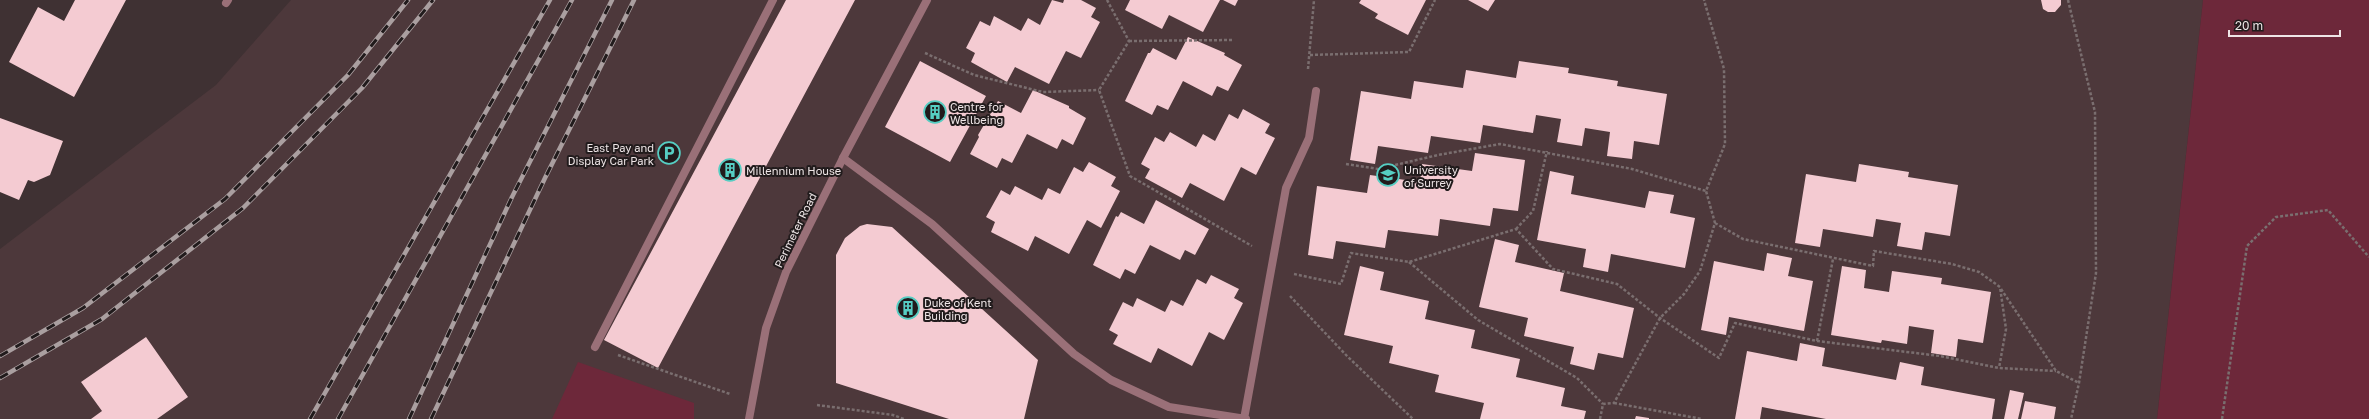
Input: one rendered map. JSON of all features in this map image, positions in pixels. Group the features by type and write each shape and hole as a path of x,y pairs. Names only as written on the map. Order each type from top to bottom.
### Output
{"street":[{"path":"595,346 774,0"},
{"name":"Perimeter Road","path":"749,419 751,401 766,328 786,272 843,158 927,0"},
{"path":"843,158 932,224 1074,354 1111,380 1169,407 1245,419 1286,188 1309,138 1316,91"}],"path":[{"path":"1107,0 1129,41"},
{"path":"1314,0 1308,77 1316,91"},
{"path":"1310,55 1409,52 1435,0"},
{"path":"1614,403 1660,318 1684,294 1700,270 1715,223 1706,191 1725,144 1724,69 1704,0"},
{"path":"2068,0 2095,112 2096,274 2079,383 2071,419"},
{"path":"1129,41 1234,40"},
{"path":"1099,90 1129,41"},
{"path":"904,44 974,75 1043,92 1099,90"},
{"path":"1099,90 1130,176 1273,258"},
{"path":"1346,164 1378,169 1438,155 1500,144 1632,169 1706,191"},
{"path":"1292,274 1341,284 1351,253 1409,262 1516,229 1533,211 1547,152"},
{"path":"2222,419 2247,246 2276,217 2328,210 2369,258"},
{"path":"1715,223 1742,239 1833,259 1873,266 1874,251 1952,264 1979,272 2000,287 2056,371"},
{"path":"1516,229 1553,269 1617,284 1660,318 1719,358 1735,323 1817,341 1940,356 1999,368 2056,371 2079,383"},
{"path":"1817,341 1833,259"},
{"path":"1409,262 1478,320 1576,378 1603,404 1614,403 1702,419"},
{"path":"1999,368 2006,329 2000,287"},
{"path":"1288,294 1347,356 1413,419"},
{"path":"595,346 751,401"},
{"path":"1600,419 1603,404"},
{"path":"817,405 893,415 904,419"}],"shaded area":[{"name":"University of Surrey","path":"291,0 2203,0 2157,419 0,419 0,249 216,85"},
{"path":"2203,0 2369,0 2369,419 2157,419"},
{"path":"578,362 694,403 694,419 552,419"}],"building":[{"path":"75,0 126,0 74,97 9,62 38,7 64,21"},
{"name":"Millennium House","path":"786,0 855,0 658,368 604,340"},
{"path":"1052,0 1063,3 1064,0 1081,0 1096,8 1091,17 1100,22 1081,58 1066,51 1049,84 1015,67 1007,82 971,62 975,53 966,48 980,21 990,26 994,16 1021,31 1028,18 1040,25"},
{"path":"1130,0 1220,0 1203,32 1169,15 1162,29 1125,10"},
{"path":"1223,0 1238,0 1235,6"},
{"path":"1361,0 1426,0 1408,35 1375,18 1378,14 1359,3"},
{"path":"1468,0 1495,0 1488,11"},
{"path":"2041,0 2061,0 2061,5 2055,12 2048,12 2043,9"},
{"path":"1188,37 1225,53 1224,55 1242,65 1228,91 1217,86 1212,96 1183,81 1168,110 1157,105 1152,115 1125,101 1148,53 1150,53 1153,48 1176,60"},
{"name":"Centre for Wellbeing","path":"920,61 986,96 950,162 885,127"},
{"path":"1519,61 1569,68 1568,73 1618,81 1617,86 1667,94 1659,145 1634,141 1632,159 1607,156 1610,132 1585,128 1582,146 1557,142 1561,119 1536,115 1533,133 1483,125 1480,143 1431,136 1428,153 1378,146 1375,164 1350,160 1361,91 1411,99 1414,81 1463,88 1466,70 1516,78"},
{"path":"1033,90 1069,106 1069,108 1086,118 1073,145 1062,139 1057,149 1027,134 1012,163 1002,158 997,168 970,154 979,137 978,135 998,101 1021,113"},
{"path":"1243,109 1270,124 1265,133 1275,138 1256,175 1241,167 1224,201 1190,183 1182,198 1145,178 1150,169 1141,164 1155,137 1164,142 1170,132 1196,147 1203,134 1215,141 1229,114 1238,119"},
{"path":"0,118 63,141 50,175 34,182 28,180 19,200 0,192"},
{"path":"1475,153 1525,160 1518,211 1493,208 1490,226 1440,219 1438,236 1388,230 1385,248 1336,241 1333,259 1308,255 1317,186 1367,193 1370,175 1420,182 1422,164 1472,171"},
{"path":"1089,162 1116,177 1111,186 1120,191 1101,228 1087,220 1069,254 1035,236 1028,251 991,232 995,222 986,217 1001,190 1010,195 1015,186 1042,200 1048,188 1060,194 1074,167 1083,172"},
{"path":"1859,164 1909,172 1908,177 1958,185 1950,236 1925,232 1922,250 1897,246 1901,223 1876,219 1873,237 1823,229 1820,247 1795,243 1806,174 1856,182"},
{"path":"1550,171 1574,176 1571,194 1645,208 1649,191 1674,195 1670,213 1695,218 1685,268 1611,254 1608,272 1583,267 1586,249 1537,240"},
{"path":"1156,200 1209,229 1195,255 1185,250 1180,260 1150,245 1135,274 1125,269 1120,279 1093,265 1116,216 1118,217 1121,212 1144,224"},
{"name":"Duke of Kent Building","path":"867,224 892,227 1038,360 1024,419 949,419 836,383 836,255 845,238 860,226"},
{"path":"1495,239 1519,245 1515,262 1564,273 1560,291 1634,308 1623,358 1598,353 1594,370 1570,364 1574,347 1524,336 1528,318 1479,307"},
{"path":"1767,253 1792,258 1788,276 1813,281 1804,331 1729,317 1726,335 1701,330 1714,261 1764,271"},
{"path":"1360,266 1384,272 1380,290 1429,301 1425,319 1475,330 1471,348 1520,359 1516,377 1565,388 1561,406 1586,411 1584,419 1480,419 1484,403 1435,392 1439,375 1389,363 1393,346 1344,335"},
{"path":"1842,266 1866,270 1864,288 1889,292 1892,271 1942,278 1941,284 1991,292 1983,343 1958,339 1956,357 1931,353 1934,330 1909,326 1907,344 1882,340 1881,343 1831,335"},
{"path":"1211,275 1239,289 1234,298 1243,303 1224,340 1209,332 1192,366 1158,348 1151,363 1113,344 1118,335 1109,330 1123,302 1133,307 1137,298 1165,312 1171,300 1183,306 1197,279 1206,284"},
{"path":"146,337 188,397 157,419 91,419 102,411 81,382"},
{"path":"1800,343 1825,348 1822,366 1896,380 1900,362 1924,367 1921,385 1995,399 1992,419 1826,419 1762,407 1760,419 1735,419 1747,351 1797,361"},
{"path":"2010,390 2024,393 2018,419 2004,419"},
{"path":"2025,401 2056,407 2054,419 2021,419"},
{"path":"1636,416 1649,418 1649,419 1635,419"}],"railway":[{"path":"0,356 83,308 225,199 348,75 408,0"},
{"path":"0,378 102,319 243,208 362,88 433,0"},
{"path":"310,419 550,0"},
{"path":"338,419 572,0"},
{"path":"409,419 512,197 612,0"},
{"path":"431,419 545,178 634,0"}],"place":[{"name":"Centre for Wellbeing","path":"935,112"},
{"name":"East Pay and Display Car Park","path":"669,153"},
{"name":"Millennium House","path":"730,170"},
{"name":"University of Surrey","path":"1388,175"},
{"name":"Duke of Kent Building","path":"908,308"}]}
